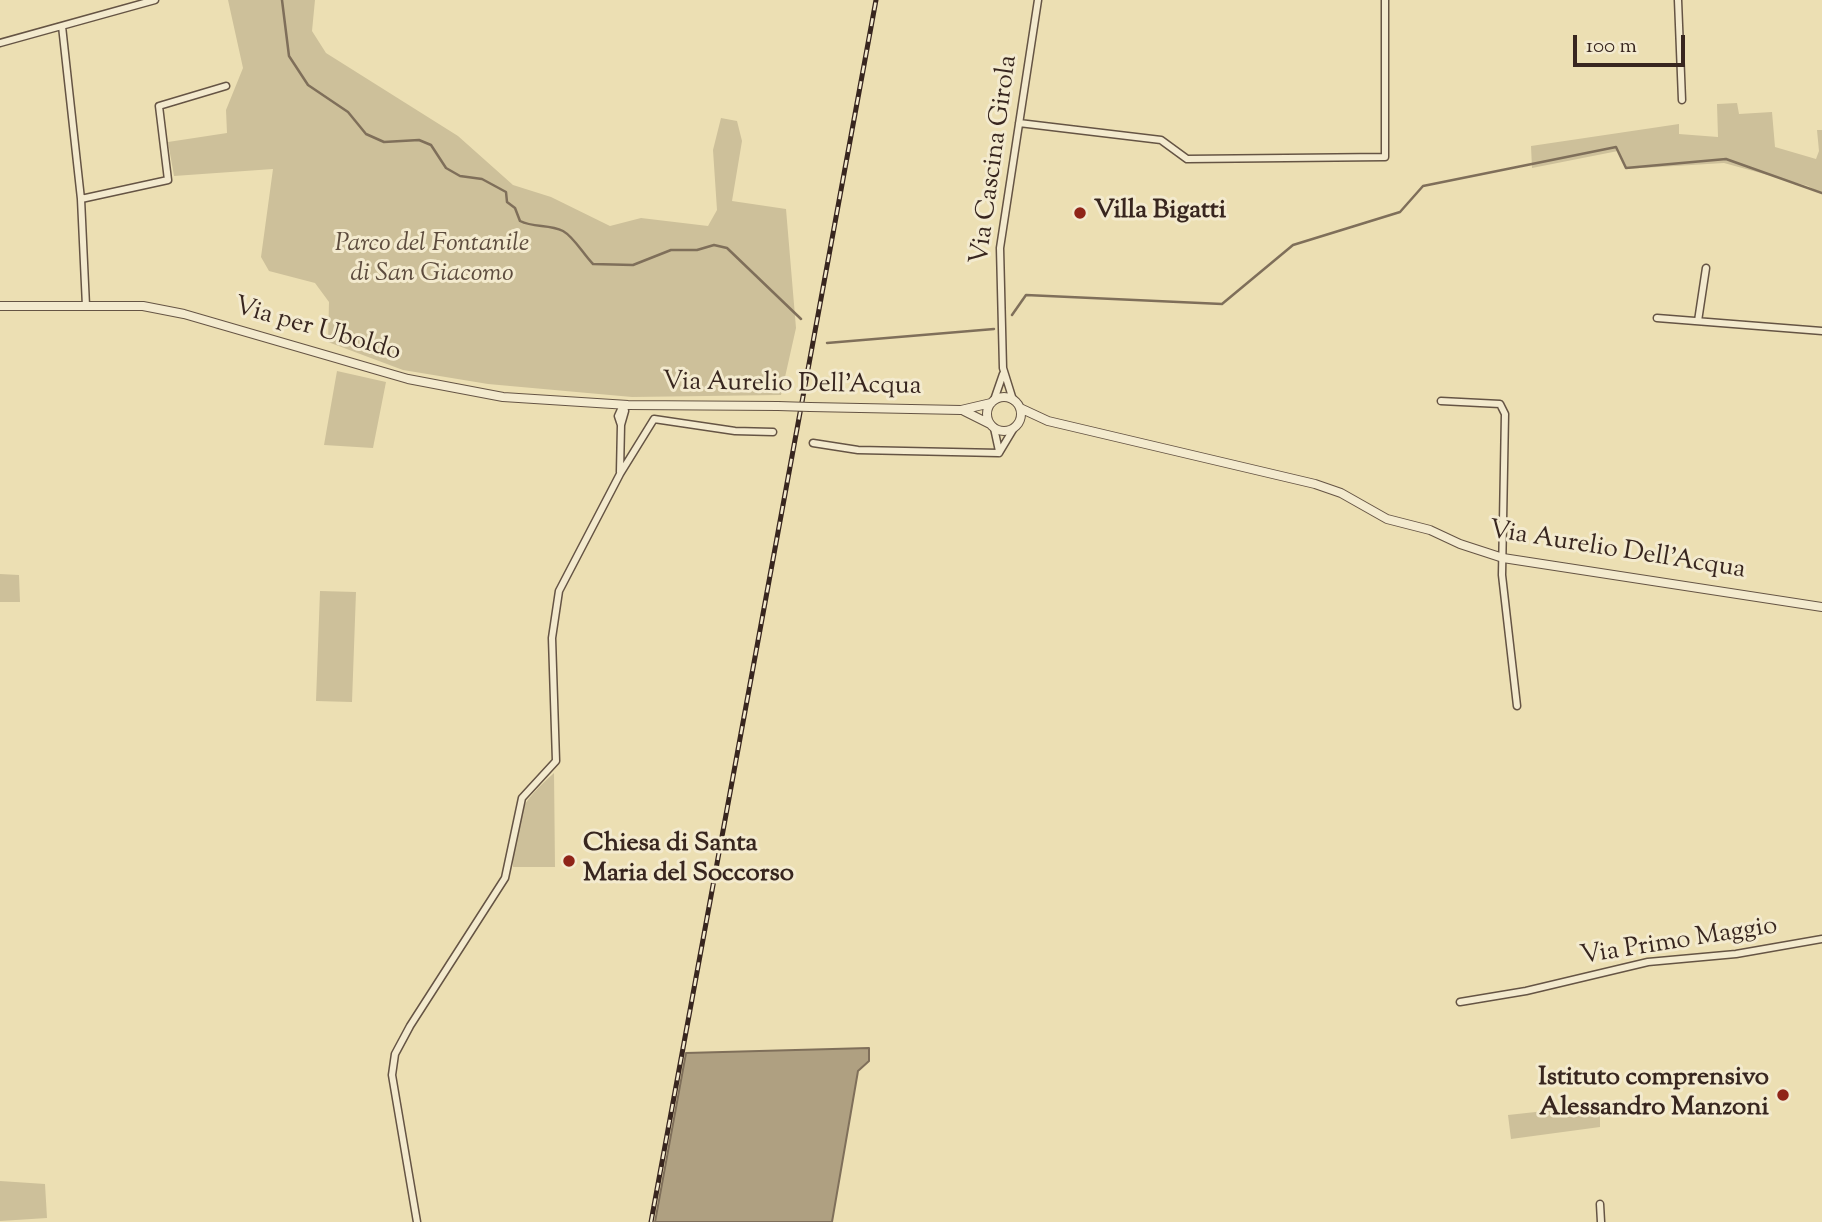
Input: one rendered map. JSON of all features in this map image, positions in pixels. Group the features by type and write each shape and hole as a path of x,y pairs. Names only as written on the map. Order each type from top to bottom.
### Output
{"street":[{"path":"0,43 155,0"},
{"name":"Via Cascina Girola","path":"1013,400 1003,369 1000,248 1038,0"},
{"path":"1019,123 1161,140 1187,159 1385,157 1385,0"},
{"path":"1678,0 1682,100"},
{"path":"62,26 81,199 86,306"},
{"path":"81,199 168,180 159,106 226,86"},
{"path":"1698,321 1706,268"},
{"name":"Via per Uboldo","path":"0,306 143,306 184,314 394,375 460,390 542,401 623,405"},
{"path":"1657,318 1822,331"},
{"name":"Via Cascina Girola","path":"993,402 1003,369"},
{"path":"1004,397 1013,400 1020,408 1016,426 999,453 987,411 993,402 1004,397"},
{"path":"1441,401 1495,403 1504,408 1503,594 1517,706"},
{"name":"Via Aurelio Dell'Acqua","path":"623,405 961,410 993,402"},
{"path":"620,474 621,425 618,416 623,405"},
{"name":"Via Aurelio Dell'Acqua","path":"1020,408 1048,421 1304,481 1341,493 1387,519 1430,530 1460,544 1503,558 1822,607"},
{"name":"Via Aurelio Dell'Acqua","path":"961,410 993,426"},
{"path":"417,1222 392,1075 396,1054 410,1026 505,878 522,798 556,761 552,639 559,591 620,474 654,419 735,431 773,432"},
{"name":"Via Aurelio Dell'Acqua","path":"1016,426 1048,421"},
{"path":"993,426 1004,431 1016,426"},
{"path":"813,443 858,450 999,453"},
{"name":"Via Primo Maggio","path":"1460,1002 1526,991 1648,962 1737,954 1822,939"},
{"path":"1600,1204 1601,1222"}],"green space":[{"name":"Parco del Fontanile di San Giacomo","path":"228,0 315,0 312,31 326,53 458,136 513,185 551,197 610,226 641,218 708,226 717,210 713,150 721,118 737,121 742,141 732,201 786,209 796,328 781,395 632,397 488,384 403,370 328,342 329,302 315,283 269,271 261,257 273,169 174,176 168,142 227,133 226,110 243,68"},
{"path":"1737,103 1739,114 1772,112 1775,147 1816,159 1819,151 1817,130 1822,130 1822,194 1808,186 1724,163 1626,169 1618,151 1532,168 1531,146 1679,124 1679,134 1718,137 1717,104"},
{"path":"337,371 386,382 373,448 324,445"},
{"path":"0,574 19,575 20,602 0,602"},
{"path":"320,591 356,592 352,702 316,701"},
{"path":"554,773 555,867 513,867 520,814 532,795"},
{"path":"1600,1105 1600,1127 1511,1139 1508,1115"},
{"path":"0,1181 45,1184 47,1218 0,1221"}],"shaded area":[{"path":"869,1048 869,1061 858,1071 832,1222 655,1222 686,1053"}],"waterway":[{"path":"282,0 289,56 308,85 348,112 366,134 384,142 419,140 431,145 446,168 460,176 482,179 506,192 507,202 515,208 520,221 563,231 593,264 633,265 671,250 697,250 714,245 727,248 801,319"},
{"path":"1012,315 1026,295 1222,304 1293,245 1400,212 1423,186 1616,147 1626,168 1726,159 1822,193"},
{"path":"827,343 994,329"}],"railway":[{"path":"651,1222 876,0"}],"place":[{"name":"Villa Bigatti","path":"1080,213"},
{"name":"Chiesa di Santa Maria del Soccorso","path":"569,861"},
{"name":"Istituto comprensivo Alessandro Manzoni","path":"1783,1095"}]}
